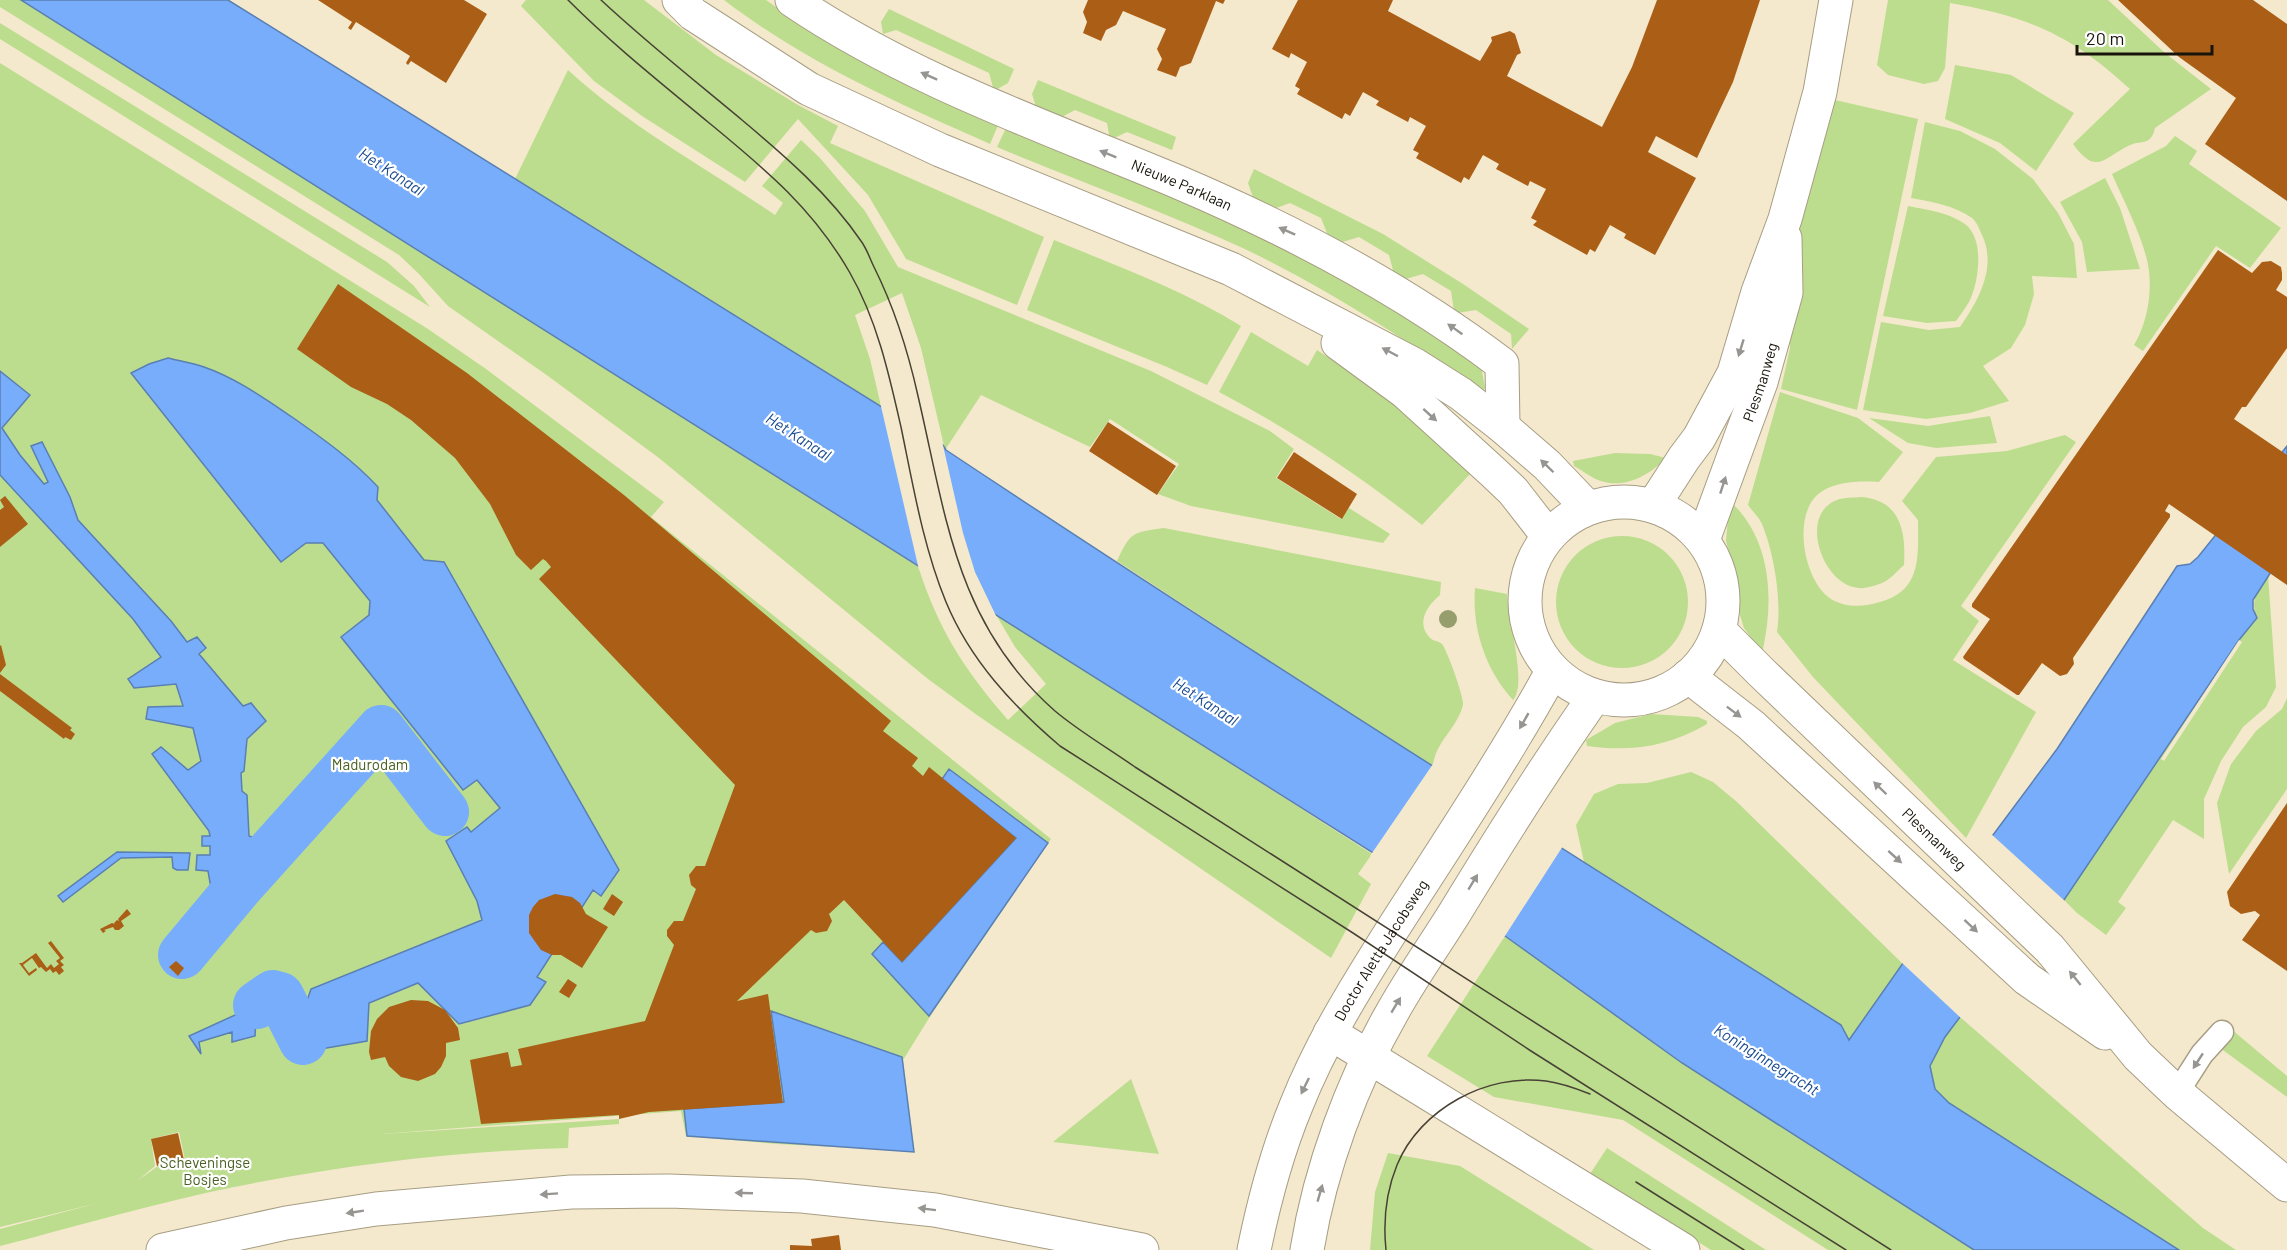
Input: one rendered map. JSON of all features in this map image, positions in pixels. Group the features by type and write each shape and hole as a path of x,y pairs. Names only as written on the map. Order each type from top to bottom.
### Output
{"main road":[{"path":"679,0 693,14 809,89 951,155 1231,269 1415,365 1461,394 1503,427 1547,465 1588,508"},
{"name":"Nieuwe Parklaan","path":"792,0 870,48 1054,132 1300,237 1407,298 1452,326 1502,364 1503,427"},
{"name":"Plesmanweg","path":"1653,506 1699,438 1734,373 1758,292 1785,219 1820,92 1836,0"},
{"name":"Plesmanweg","path":"1703,540 1761,382 1786,293 1785,219"},
{"path":"1231,269 1405,392 1513,491 1548,536"},
{"path":"1632,501 1653,506 1672,513 1689,525 1703,540 1713,556 1720,574 1723,592 1723,611 1719,630 1712,647 1701,663 1672,688 1654,695 1615,700 1595,696 1580,690 1553,670 1540,654 1531,634 1526,614 1525,593 1528,573 1548,536 1567,519 1588,508 1609,502 1632,501"},
{"name":"Plesmanweg","path":"1719,630 2050,949 2138,1056 2177,1093 2287,1185"},
{"name":"Doctor Aletta Jacobsweg","path":"1254,1250 1264,1200 1296,1106 1330,1033 1356,987 1524,722 1553,670"},
{"name":"Plesmanweg","path":"1688,676 1751,725 2027,979 2138,1056"},
{"path":"1307,1250 1312,1221 1340,1124 1392,1012 1523,801 1595,696"},
{"path":"1330,1033 1683,1250"},
{"path":"163,1250 286,1223 376,1209 570,1192 669,1191 802,1196 935,1210 1142,1250"}],"lane":[{"path":"2177,1093 2202,1054 2222,1032"}],"green space":[{"path":"0,0 21,0 918,566 935,610 954,648 978,684 1008,720 1046,684 1015,647 995,613 1372,854 1358,874 1371,884 1331,958 928,679 659,458 448,306 399,255 0,7"},
{"path":"526,0 644,0 716,55 798,105 838,126 830,143 1044,237 1017,305 906,259 868,195 798,119 745,182 642,116 594,81 521,6"},
{"path":"724,0 766,0 789,16 999,123 990,144 852,80 787,43"},
{"path":"1888,0 2108,0 2165,53 2211,89 2155,128 2148,140 2130,145 2107,159 2095,162 2088,160 2073,144 2130,89 2088,54 2068,41 2026,22 1978,8 1950,3 1945,68 1938,81 1924,84 1888,75 1877,65"},
{"path":"889,9 1014,69 1008,83 994,91 989,73 896,30 883,34 881,22"},
{"path":"0,23 387,262 414,286 430,307 0,39"},
{"name":"Madurodam","path":"0,63 428,329 486,369 664,502 651,517 1051,839 903,1060 914,1151 777,1144 686,1136 681,1111 381,1134 619,1119 619,1124 569,1128 568,1148 484,1152 400,1160 275,1179 175,1200 0,1246 0,1229 98,1203 0,1227","holes":["179,1132 185,1160 158,1166 137,1181 155,1166 151,1139"]},
{"path":"1955,65 2011,75 2074,113 2036,171 2000,143 1945,119"},
{"path":"568,70 642,128 775,215 783,203 762,186 801,140 820,158 865,211 898,267 1151,371 1270,431 1294,449 1276,478 1341,519 1349,508 1390,534 1383,543 1191,506 1158,494 1179,464 1110,419 1090,447 981,395 945,450 921,348 902,293 855,315 870,359 881,406 515,179"},
{"path":"1038,80 1176,137 1172,150 1127,132 1110,140 1107,123 1075,110 1058,119 1037,110 1032,94"},
{"path":"1822,97 1918,119 1857,410 1781,389 1790,348 1788,219"},
{"path":"1925,122 1960,131 1995,149 2033,179 2058,213 2074,244 2077,278 2032,276 2034,294 2025,325 2011,348 1983,366 2009,401 1970,413 1926,419 1863,410 1881,322 1929,330 1960,327 1974,305 1987,270 1986,245 1973,219 1950,207 1911,198"},
{"path":"1007,126 1172,195 1332,270 1472,358 1482,371 1485,388 1482,392 1367,316 1278,265 1185,223 997,147"},
{"path":"2175,136 2197,151 2189,164 2281,228 2250,268 2216,246 2143,351 2134,345 2149,302 2150,278 2139,236 2112,174 2166,146"},
{"path":"1254,169 1383,234 1529,329 1512,349 1511,334 1476,310 1457,313 1454,311 1451,291 1423,274 1402,280 1394,274 1389,255 1359,237 1339,243 1329,238 1321,218 1290,203 1271,210 1255,203 1248,183"},
{"path":"2105,178 2120,208 2140,269 2087,272 2082,242 2060,202"},
{"path":"1908,206 1937,212 1958,220 1971,231 1975,240 1978,261 1973,294 1956,321 1927,323 1883,316"},
{"path":"1054,240 1173,290 1241,326 1207,385 1027,310"},
{"path":"1251,332 1308,366 1317,350 1369,385 1416,422 1471,473 1422,525 1324,454 1219,392"},
{"path":"1780,392 1858,418 1903,452 1879,482 1849,482 1827,488 1812,502 1806,515 1804,546 1813,578 1831,599 1849,605 1868,605 1894,597 1910,581 1917,559 1918,520 1902,501 1936,457 2007,451 2065,435 2076,442 1961,606 1979,621 1953,660 2036,712 1966,838 1813,677 1777,632 1778,592 1773,563 1762,524 1748,505"},
{"path":"1990,416 1997,443 1936,448 1908,443 1869,418 1928,426"},
{"path":"1615,453 1650,454 1666,458 1644,476 1617,483 1598,480 1574,466 1573,461"},
{"path":"1861,497 1874,499 1893,511 1902,530 1904,565 1885,582 1859,588 1846,584 1834,575 1825,563 1819,548 1817,533 1819,519 1825,508 1840,499"},
{"path":"1732,503 1745,518 1762,552 1768,590 1763,649 1759,649 1744,628 1740,615 1736,580 1726,541 1729,505"},
{"path":"1164,528 1441,582 1440,595 1425,614 1424,626 1430,638 1441,643 1444,648 1458,684 1463,705 1437,751 1432,767 1117,561 1134,535"},
{"path":"1622,536 1647,541 1669,555 1683,577 1688,602 1683,627 1669,649 1647,663 1622,668 1597,663 1575,649 1561,627 1556,602 1561,577 1575,555 1597,541"},
{"path":"2268,575 2276,687 2266,707 2243,727 2221,761 2204,799 2204,839 2173,820 2118,902 2126,908 2106,935 2064,900 2239,640 2257,618 2255,600 2258,590"},
{"path":"1475,588 1507,594 1518,665 1517,692 1513,700 1495,675 1482,648 1476,618"},
{"path":"2287,698 2287,789 2229,874 2217,803 2231,764 2256,731 2282,709"},
{"path":"1651,714 1698,717 1707,721 1707,724 1678,738 1648,746 1603,748 1587,746 1586,740 1615,723"},
{"path":"1691,772 1713,782 1737,802 1903,964 1849,1040 1841,1025 1584,862 1576,825 1594,794 1618,784 1647,783"},
{"path":"1505,936 1682,1063 1974,1250 1828,1250 1623,1120 1494,1097 1427,1056"},
{"path":"1960,1017 2203,1228 2236,1250 2179,1250 1949,1103 1935,1089 1930,1066 1945,1037"},
{"path":"2231,1029 2287,1076 2287,1097 2216,1045"},
{"path":"1131,1079 1159,1154 1053,1142"},
{"path":"1607,1148 1766,1250 1711,1250 1590,1174"},
{"path":"1388,1153 1460,1166 1594,1250 1370,1250 1375,1192"}],"water":[{"path":"21,0 228,0 943,445 946,450 1280,668 1841,1025 1849,1040 1993,835 2057,749 2177,566 2190,564 2198,557 2287,446 2287,547 2253,600 2253,609 2257,618 2239,640 2064,900 1960,1017 1945,1037 1930,1066 1935,1089 1949,1103 2179,1250 1974,1250 1682,1063 1505,936"},
{"path":"168,358 204,367 250,389 326,441 378,487 377,500 424,560 444,562 619,870 601,896 593,890 537,977 546,982 530,1005 459,1024 418,983 369,1003 367,1041 321,1049 302,1015 311,989 482,920 477,901 446,841 467,827 471,832 500,808 477,780 463,790 341,637 369,615 370,601 323,543 306,543 281,562 131,373"},
{"path":"0,371 30,395 2,428 20,455 44,484 48,482 31,446 42,442 70,497 78,520 171,621 187,642 197,637 206,648 199,654 243,706 251,703 266,721 247,739 244,771 241,773 242,791 247,795 249,836 252,837 252,844 248,845 248,852 244,852 215,887 211,888 208,871 196,870 197,855 210,855 210,846 202,846 202,836 210,836 209,831 152,754 161,747 188,770 201,761 193,728 146,719 148,707 183,706 176,684 134,688 128,679 161,657 133,619 0,475"},
{"path":"949,769 1048,843 929,1016 872,954 883,942 902,962 1016,838 942,779"},
{"path":"117,852 190,853 188,870 173,868 172,857 121,858 63,902 58,896"},
{"path":"257,1005 255,1036 232,1042 232,1032 199,1042 201,1054 189,1036"},
{"path":"771,1011 902,1057 914,1152 687,1136 684,1109 784,1102"}],"pier":[{"path":"880,402 942,441 963,533 975,572 998,620 919,570"},
{"path":"2239,640 2242,642 2164,761 2161,759"},
{"path":"1433,764 1563,846 1503,939 1370,856"},
{"path":"1990,833 2066,902 1962,1019 1901,962"}],"building":[{"path":"318,0 464,0 487,14 446,83 411,61 408,65 406,63 410,56 356,22 351,30 348,28 352,22"},
{"path":"1088,0 1225,0 1223,4 1216,1 1191,63 1180,67 1176,77 1157,70 1162,59 1157,49 1166,29 1123,11 1116,25 1106,30 1101,41 1083,33 1087,22 1083,12"},
{"path":"1298,0 1393,0 1388,11 1480,61 1492,41 1491,37 1510,31 1515,34 1521,53 1517,55 1507,76 1602,127 1632,67 1657,0 1760,0 1733,82 1697,158 1656,136 1648,152 1696,178 1655,255 1624,238 1626,234 1610,225 1595,252 1590,249 1587,255 1533,225 1537,221 1531,218 1546,189 1530,181 1528,186 1496,169 1499,164 1483,155 1469,180 1464,177 1461,183 1416,158 1419,153 1413,150 1426,126 1410,117 1408,122 1376,105 1379,101 1363,92 1350,116 1345,113 1342,119 1297,94 1300,89 1295,86 1307,62 1291,53 1289,58 1272,49"},
{"path":"2118,0 2253,0 2287,24 2287,201 2205,144 2236,98 2179,57"},
{"path":"2218,250 2252,273 2262,262 2271,261 2281,267 2282,280 2276,290 2287,297 2287,348 2246,407 2242,407 2234,419 2287,455 2287,585 2169,504 2165,511 2170,514 2170,517 2073,658 2074,664 2067,674 2060,676 2042,663 2017,695 1963,657 1990,619 1972,607 1972,604"},
{"path":"338,284 467,373 624,495 891,721 883,731 918,758 912,766 923,776 929,767 1016,838 902,962 844,900 829,914 832,921 827,931 816,933 811,930 737,1001 768,994 783,1103 649,1112 619,1119 619,1115 481,1124 470,1060 508,1052 511,1067 522,1065 518,1049 645,1021 674,945 667,936 667,930 674,921 683,921 696,889 691,885 689,875 696,866 705,866 735,785 539,579 551,567 546,561 543,559 531,570 516,555 490,504 455,458 411,420 387,404 351,387 297,349"},
{"path":"1108,422 1176,466 1157,495 1089,451"},
{"path":"1294,452 1357,494 1342,519 1277,478"},
{"path":"5,496 28,524 0,547 0,510 4,507 0,500"},
{"path":"0,646 6,665 0,673"},
{"path":"0,674 72,728 70,730 75,734 71,740 65,737 64,739 0,691"},
{"path":"2287,803 2287,971 2242,940 2260,915 2255,911 2241,914 2230,906 2227,892"},
{"path":"555,894 572,897 580,903 586,914 608,927 582,968 561,955 552,955 541,950 529,933 529,915 533,907 539,900"},
{"path":"612,894 623,902 614,916 603,909"},
{"path":"127,909 131,914 121,921 124,926 119,930 113,927 104,930 106,931 103,933 100,929 112,923 115,924"},
{"path":"51,941 64,958 60,961 64,965 61,967 64,971 59,975 50,969 46,972 41,967 39,968 32,958 23,965 29,973 36,968 37,970 29,976 19,963 36,953 47,968 51,964 54,968 59,964 56,961 60,958 48,943"},
{"path":"176,961 184,968 178,976 169,967"},
{"path":"568,979 577,985 569,998 559,992"},
{"path":"411,1000 428,1001 445,1010 458,1028 460,1040 446,1043 446,1056 441,1067 435,1074 418,1081 401,1077 389,1066 385,1057 371,1060 369,1052 371,1031 377,1019 389,1007"},
{"path":"178,1133 184,1160 157,1166 151,1139"},
{"path":"839,1235 841,1250 790,1250 790,1245 812,1246 811,1239"}],"waterway":[{"path":"182,955 238,888 381,729 445,812"},
{"path":"257,1005 273,994 280,996 303,1041"}],"tram line":[{"path":"568,0 619,48 768,173 804,209 836,250 850,273 875,328 887,367 925,537 946,602 980,663 1026,715 1060,746 1353,933 1531,1051 1846,1250"},
{"path":"601,0 790,162 835,207 863,244 895,314 914,379 948,525 960,566 976,605 996,642 1022,677 1055,711 1135,767 1891,1250"},
{"path":"1386,1250 1386,1207 1397,1165 1408,1145 1422,1127 1439,1112 1479,1089 1524,1080 1557,1083 1590,1094"},
{"path":"1636,1182 1744,1250"}],"water label":[{"name":"Het Kanaal","path":"392,171"},
{"name":"Het Kanaal","path":"799,436"},
{"name":"Het Kanaal","path":"1206,701"},
{"name":"Koninginnegracht","path":"1767,1059"}],"park label":[{"name":"Scheveningse Bosjes","path":"205,1170"}]}
